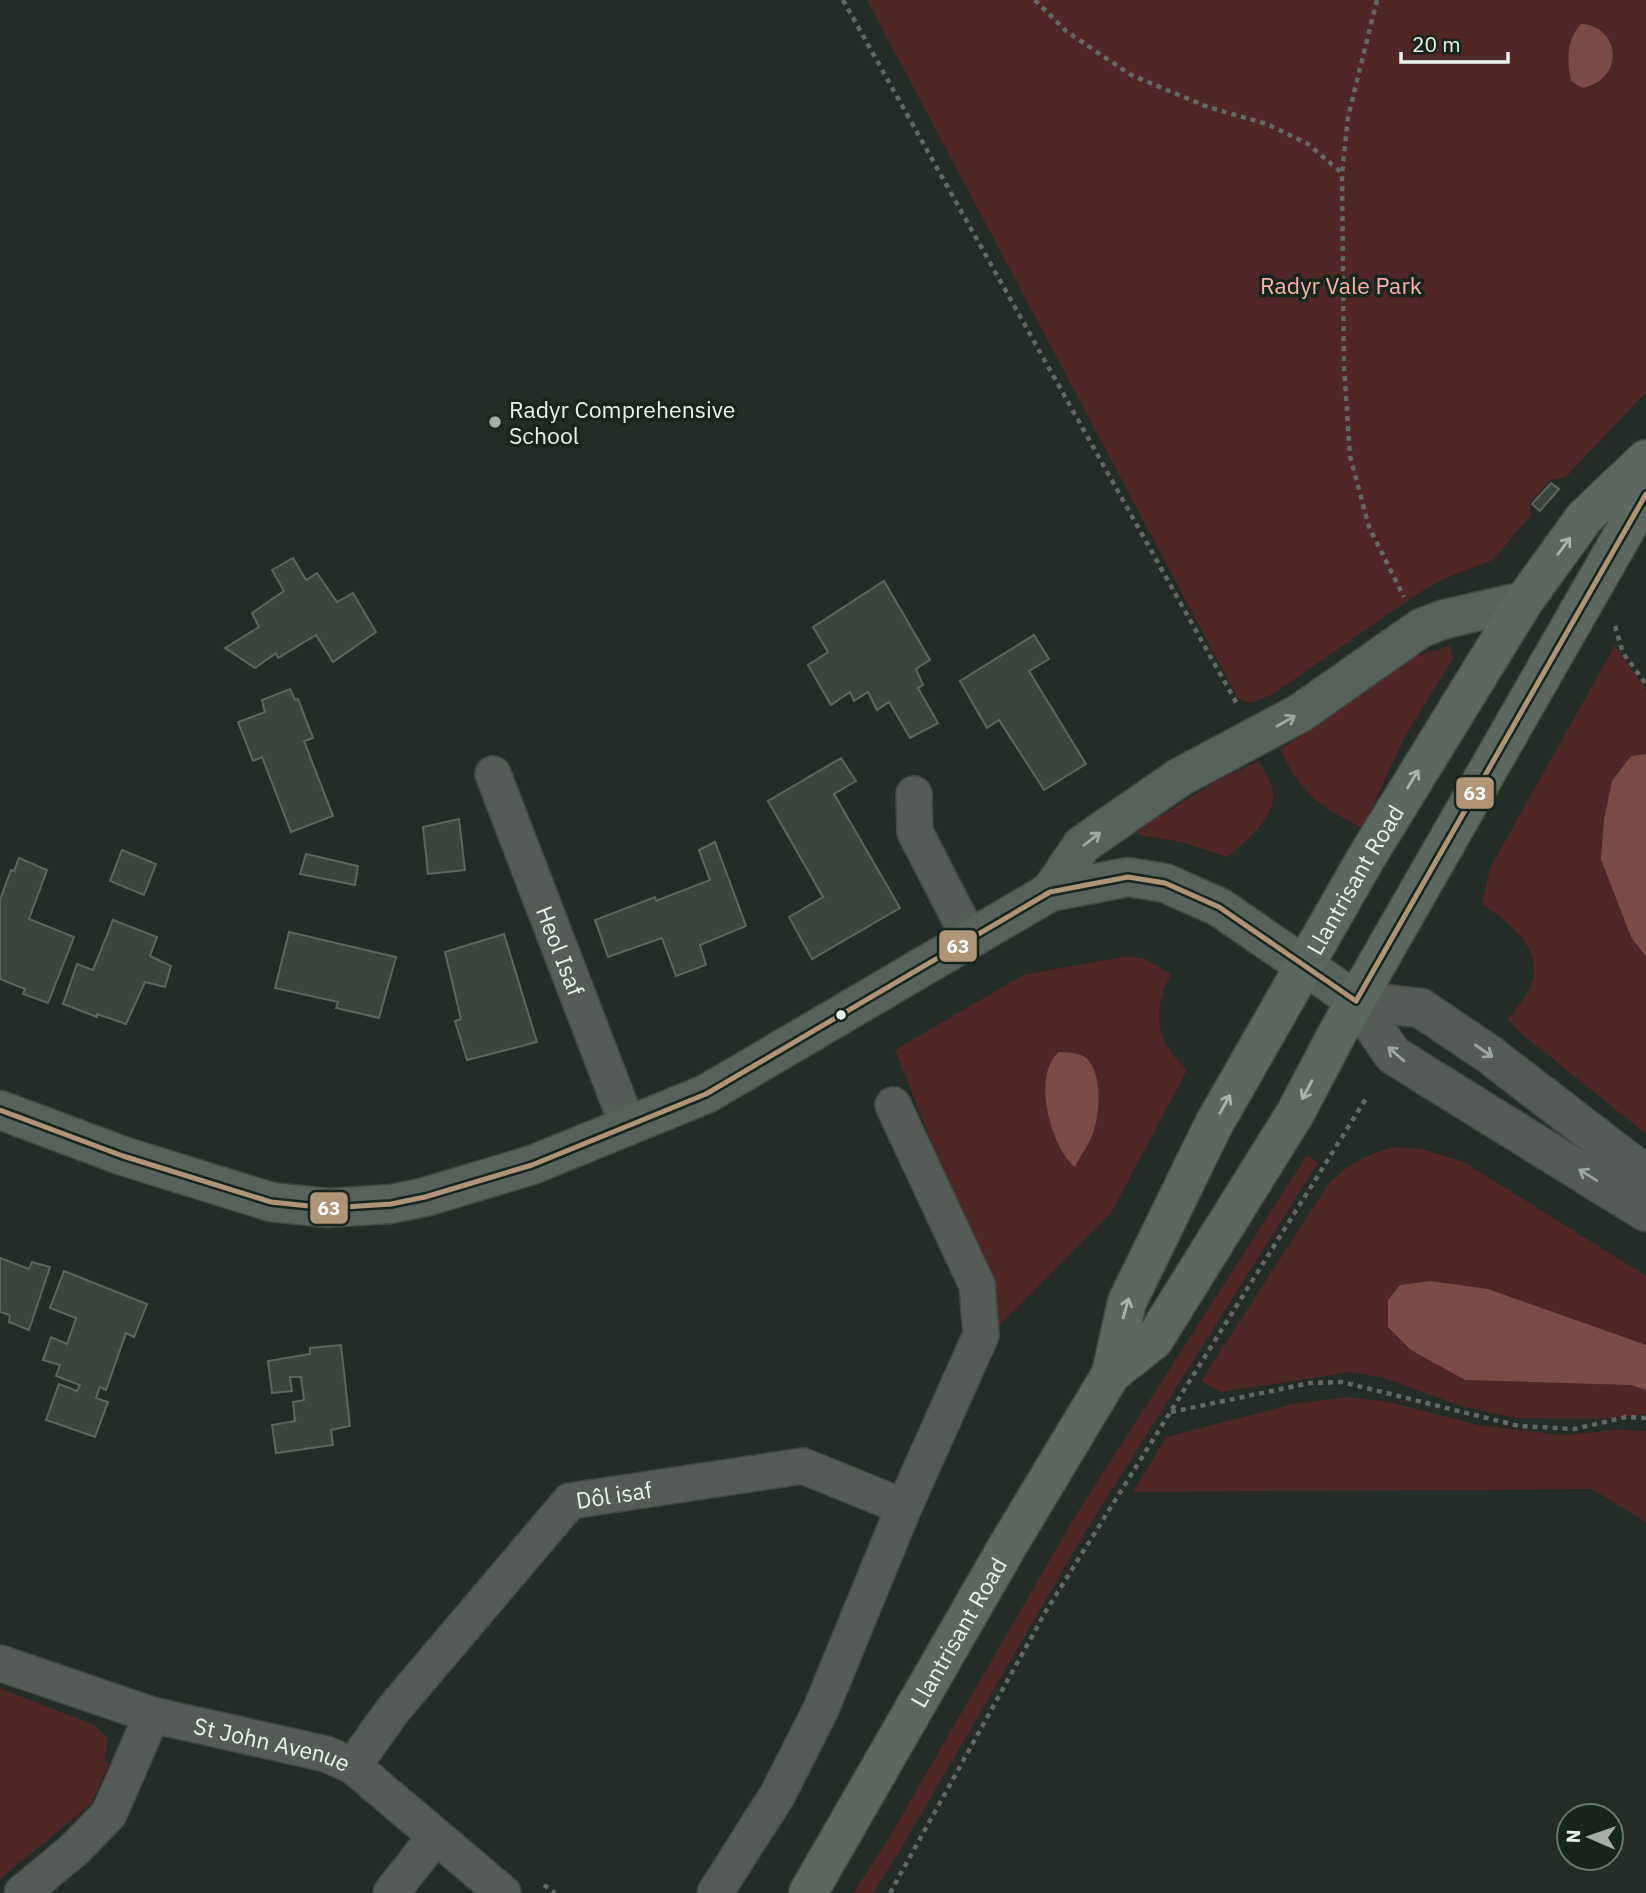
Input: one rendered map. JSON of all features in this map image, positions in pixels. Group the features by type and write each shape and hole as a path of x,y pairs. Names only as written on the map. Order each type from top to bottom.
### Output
{"main road":[{"name":"Llantrisant Road","path":"808,1893 1007,1547 1111,1374 1127,1302 1214,1124 1305,965 1462,697 1524,601 1584,518 1646,459"},
{"name":"Llantrisant Road","path":"1111,1374 1154,1340 1296,1112 1356,1001 1646,494"},
{"path":"1050,892 1083,845 1132,810 1180,777 1300,713 1421,628 1444,619 1524,601"},
{"path":"0,1110 123,1156 271,1202 328,1208 391,1204 475,1184 532,1165 717,1087 1050,892 1128,877 1165,883 1219,907 1356,1001"}],"street":[{"name":"Heol Isaf","path":"493,774 628,1126"},
{"path":"914,794 915,832 969,937"},
{"path":"1356,1001 1421,1008 1511,1070 1646,1175"},
{"path":"1356,1001 1393,1055 1646,1212"},
{"path":"715,1893 778,1794 821,1709 904,1507 981,1335 977,1285 893,1105"},
{"name":"Dôl isaf","path":"353,1766 393,1710 570,1502 803,1466 904,1507"},
{"name":"St John Avenue","path":"0,1662 152,1715 326,1754 353,1766 503,1893"},
{"path":"22,1893 75,1849 109,1814 152,1715"},
{"path":"391,1893 435,1837"}],"path":[{"path":"844,0 1241,711"},
{"path":"1035,0 1066,31 1132,75 1208,107 1267,124 1308,144 1342,173"},
{"path":"1377,0 1351,104 1342,173 1341,276 1350,456 1369,527 1410,609"},
{"path":"1615,626 1623,653 1646,684"},
{"path":"890,1893 1045,1611 1367,1097"},
{"path":"1170,1412 1310,1383 1342,1382 1519,1426 1574,1429 1626,1417 1646,1418"},
{"path":"544,1885 555,1893"}],"green space":[{"name":"Radyr Vale Park","path":"867,0 1646,0 1646,392 1565,478 1550,480 1529,504 1531,515 1493,560 1448,577 1422,591 1273,694 1251,703 1238,699"},
{"path":"1450,645 1453,658 1404,738 1363,828 1334,813 1313,797 1296,777 1280,749 1415,657"},
{"path":"1615,645 1646,690 1646,754 1631,756 1631,937 1646,957 1646,1134 1523,1035 1508,1019 1530,987 1534,974 1533,961 1522,938 1503,919 1482,904 1490,868"},
{"path":"1259,761 1273,791 1270,810 1258,828 1227,857 1182,842 1143,836 1135,830 1140,816 1161,816 1218,780"},
{"path":"1129,956 1144,959 1171,974 1161,1001 1160,1025 1168,1048 1187,1070 1111,1213 999,1326 994,1298 895,1050 1023,975"},
{"path":"1394,1147 1422,1149 1464,1162 1646,1276 1646,1414 1602,1419 1516,1418 1464,1407 1384,1378 1351,1372 1221,1392 1201,1381 1327,1186 1358,1161"},
{"path":"1307,1155 1318,1163 1087,1529 902,1847 873,1893 853,1893 889,1838 1074,1518"},
{"path":"1347,1397 1389,1402 1478,1425 1562,1435 1617,1430 1646,1431 1646,1522 1592,1489 1133,1492 1166,1437 1293,1404"},
{"path":"0,1688 96,1726 108,1739 104,1761 109,1764 91,1804 0,1879"}],"shaded area":[{"path":"1581,24 1594,27 1603,33 1610,42 1613,53 1612,64 1606,74 1597,82 1582,88 1571,81 1568,58 1570,44"},
{"path":"1646,754 1646,957 1631,937 1601,859 1604,820 1612,781 1631,756"},
{"path":"1059,1052 1086,1058 1098,1083 1095,1125 1075,1167 1058,1144 1045,1093 1046,1077"},
{"path":"1430,1281 1488,1289 1646,1345 1646,1390 1631,1385 1465,1380 1411,1350 1388,1327 1388,1300 1400,1285"}],"building":[{"path":"1551,483 1559,489 1540,511 1532,504"},
{"path":"293,558 306,580 317,573 337,602 353,593 376,632 333,662 316,635 278,658 276,653 255,668 225,648 259,627 252,613 284,591 272,570"},
{"path":"884,581 930,660 916,669 923,685 918,688 938,723 910,738 889,702 877,710 868,692 854,701 850,692 831,705 808,665 828,652 813,627"},
{"path":"1034,635 1049,659 1029,671 1086,764 1044,790 999,720 987,728 960,681"},
{"path":"290,689 295,700 298,699 313,738 304,741 333,816 291,832 262,757 253,761 238,722 265,712 262,700"},
{"path":"841,758 856,781 834,794 900,908 812,959 789,917 823,897 768,801"},
{"path":"459,819 465,870 428,874 423,827"},
{"path":"715,842 746,926 700,945 706,965 676,976 662,938 608,957 595,920 710,880 699,850"},
{"path":"122,850 156,864 144,895 110,881"},
{"path":"306,854 358,866 355,885 300,874"},
{"path":"19,858 47,870 29,919 74,937 48,1003 23,994 25,989 0,979 0,900 11,870 14,871"},
{"path":"113,920 157,937 150,956 171,966 165,987 145,982 126,1024 97,1014 97,1017 63,1004 77,964 93,970"},
{"path":"289,932 396,957 379,1018 336,1008 338,1002 275,988"},
{"path":"504,934 537,1042 467,1060 455,1021 461,1019 445,952"},
{"path":"0,1258 29,1269 32,1262 50,1267 29,1330 9,1322 10,1315 0,1312"},
{"path":"64,1271 147,1304 134,1337 126,1333 106,1390 100,1387 96,1398 108,1402 95,1437 46,1420 59,1384 77,1391 80,1385 56,1376 60,1365 43,1360 51,1337 67,1344 76,1318 50,1308"},
{"path":"341,1345 350,1426 331,1430 333,1445 276,1453 272,1425 295,1421 293,1402 304,1400 301,1377 290,1377 292,1391 272,1393 268,1361 310,1354 310,1348"}],"transit line":[{"name":"63","path":"0,1110 123,1156 271,1202 328,1208 391,1204 425,1197 532,1165 706,1094 1050,892 1128,877 1165,883 1219,907 1356,1001 1646,494"}],"place":[{"name":"Radyr Comprehensive School","path":"495,422"}]}
